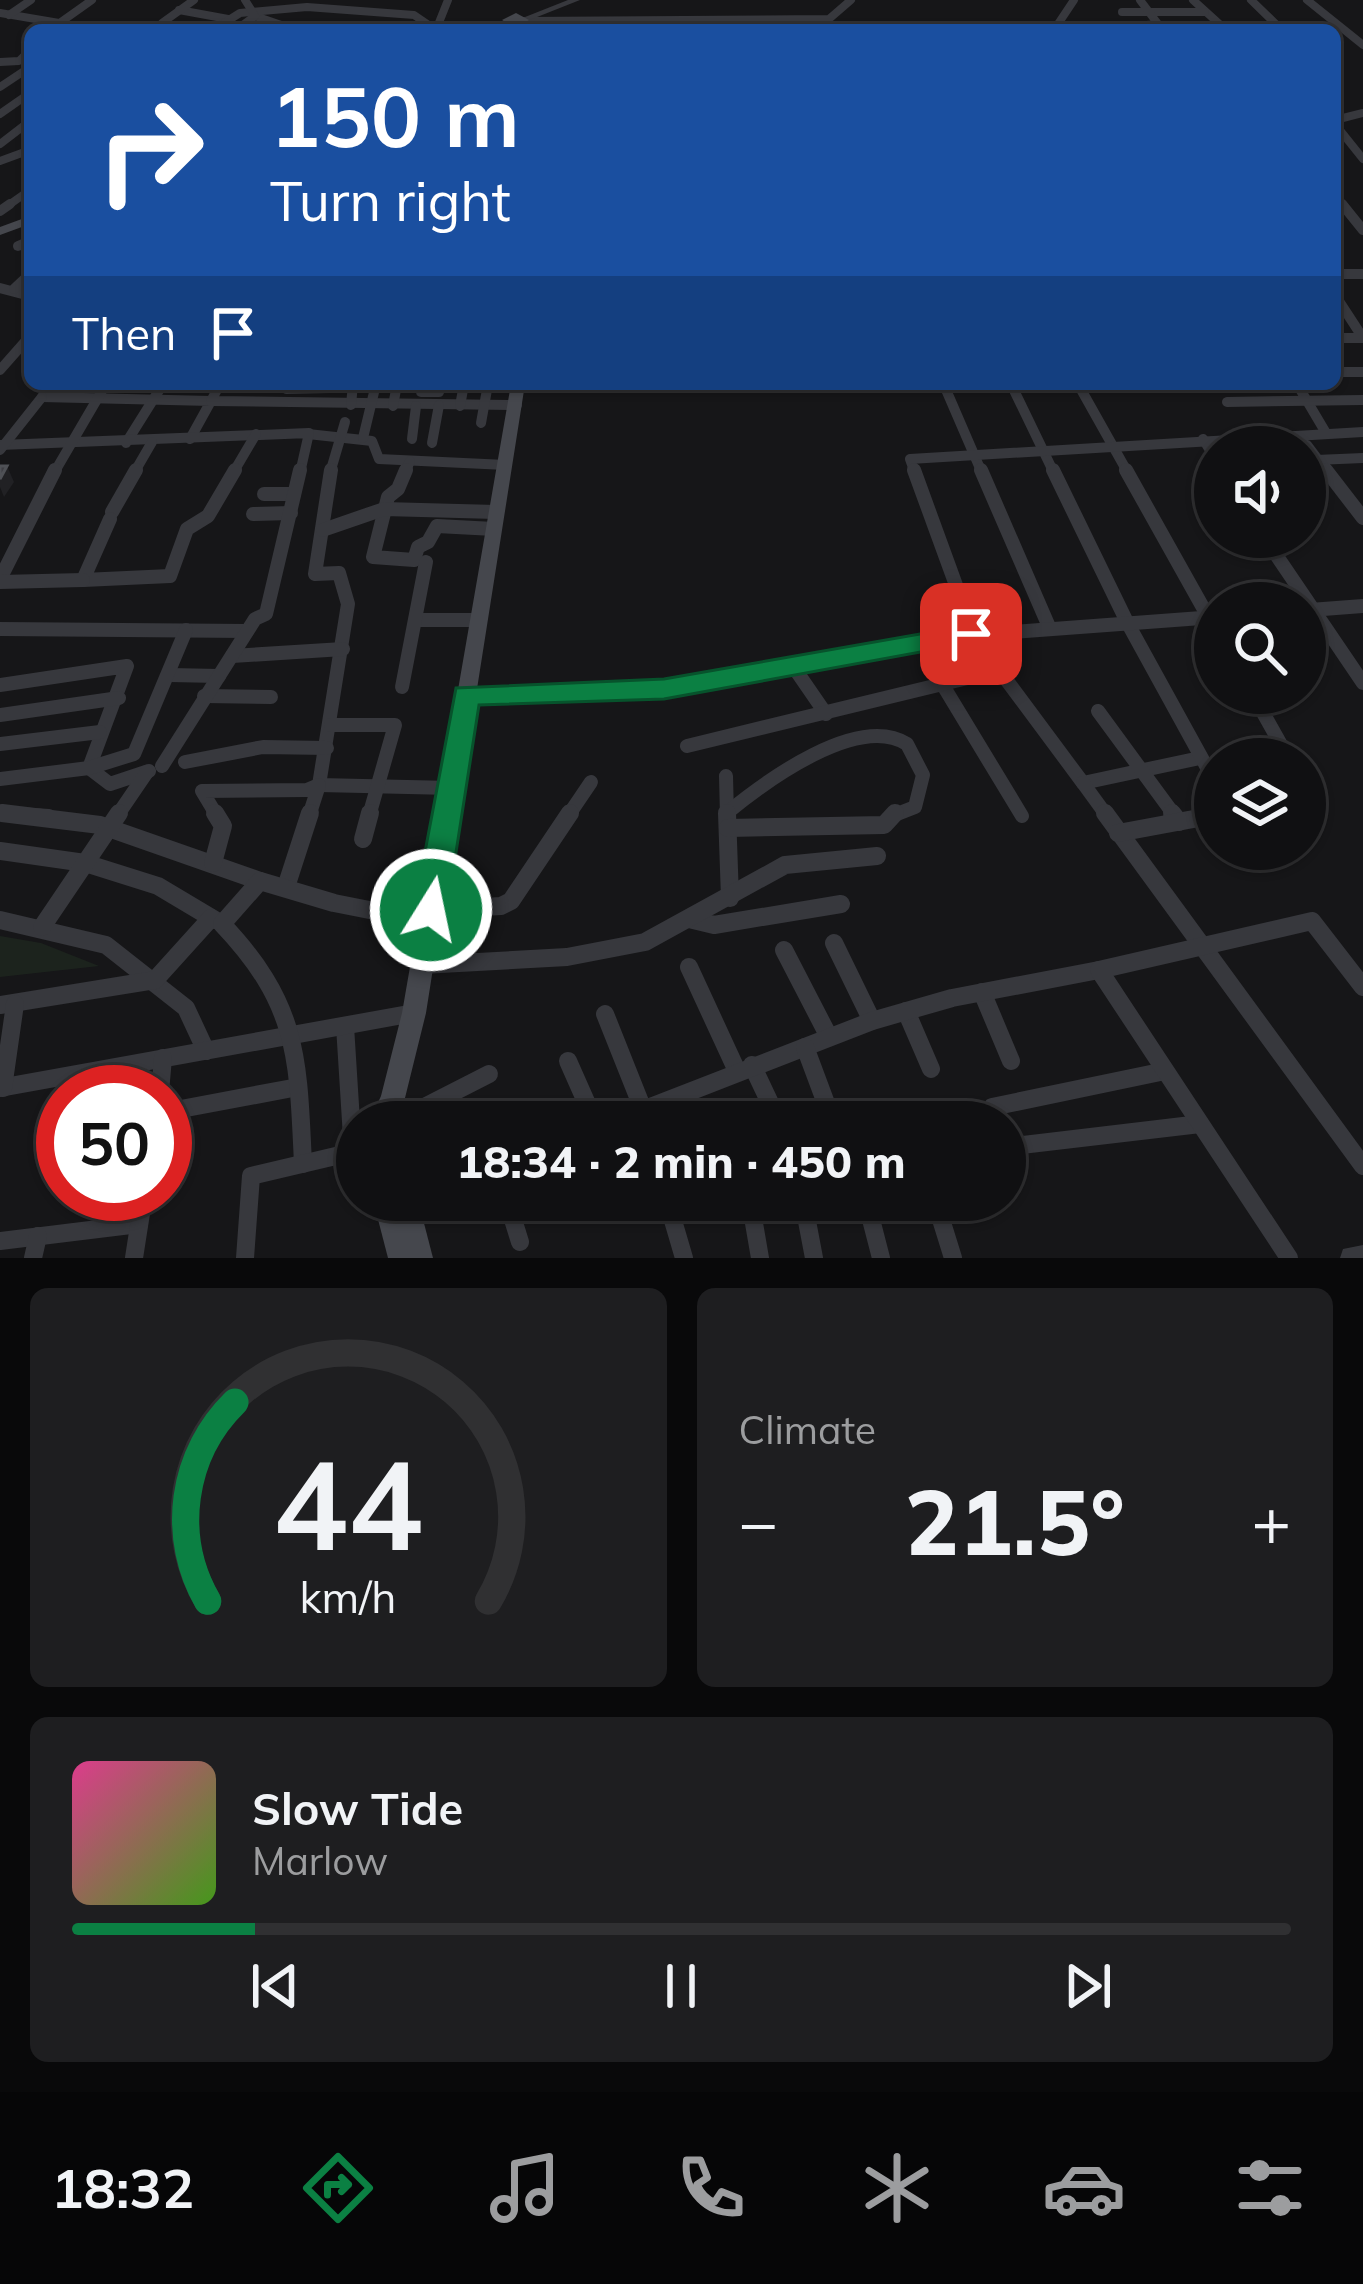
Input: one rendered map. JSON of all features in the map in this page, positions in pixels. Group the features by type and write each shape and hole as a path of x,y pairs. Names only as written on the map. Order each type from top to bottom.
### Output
{"main road":[{"path":"397,1101 518,395"},
{"path":"391,1221 401,1258"},
{"path":"410,1221 420,1258"}],"street":[{"path":"5,14 31,0"},
{"path":"57,24 92,0"},
{"path":"161,23 194,0"},
{"path":"245,0 252,14 280,24"},
{"path":"519,22 577,0"},
{"path":"519,22 833,18 851,0"},
{"path":"1140,0 1156,24"},
{"path":"1193,0 1219,24"},
{"path":"1251,0 1276,24"},
{"path":"1306,0 1336,24"},
{"path":"519,22 521,1"},
{"path":"222,24 252,14 312,7 414,15 427,24"},
{"path":"179,10 229,19"},
{"path":"1123,12 1205,12"},
{"path":"5,14 59,22"},
{"path":"242,24 252,14"},
{"path":"719,16 721,24"},
{"path":"642,17 643,24"},
{"path":"797,18 800,24"},
{"path":"0,87 24,63"},
{"path":"0,144 24,126"},
{"path":"1341,130 1363,159"},
{"path":"1341,205 1363,230"},
{"path":"1341,338 1363,338 1358,322"},
{"path":"0,370 24,343"},
{"path":"1,447 47,390"},
{"path":"103,390 68,445 0,580 170,576 187,529 208,516 256,434"},
{"path":"126,443 159,390"},
{"path":"190,439 217,390"},
{"path":"350,405 352,390"},
{"path":"363,438 375,390"},
{"path":"393,406 396,390"},
{"path":"460,406 463,390"},
{"path":"481,423 487,390"},
{"path":"946,390 1051,629"},
{"path":"1014,390 1127,622 1194,747"},
{"path":"1081,390 1194,588"},
{"path":"1301,390 1322,426"},
{"path":"42,398 211,401 285,392 350,405 484,406 518,395"},
{"path":"1228,402 1363,400"},
{"path":"432,443 439,405"},
{"path":"412,439 416,406"},
{"path":"286,887 319,785 343,649 347,587 339,573 315,574 329,495 326,490 345,422"},
{"path":"1326,433 1363,432"},
{"path":"1,447 308,434 372,441 379,459 506,466"},
{"path":"42,927 254,619 266,614 308,434"},
{"path":"988,673 910,459 1194,440"},
{"path":"83,580 111,515 152,442"},
{"path":"1326,460 1363,458"},
{"path":"410,460 384,508 373,557 414,560 418,547 428,542 437,526 495,520"},
{"path":"1326,472 1363,518"},
{"path":"264,494 295,494"},
{"path":"323,530 384,508 495,520"},
{"path":"253,514 291,514"},
{"path":"402,687 426,562"},
{"path":"1326,609 1363,606"},
{"path":"416,620 479,620"},
{"path":"466,695 664,689 971,634 1194,621"},
{"path":"0,629 247,632"},
{"path":"0,779 89,768 134,754 186,631"},
{"path":"1326,633 1363,683"},
{"path":"232,656 343,649"},
{"path":"0,685 128,665 89,768"},
{"path":"795,669 826,714"},
{"path":"687,746 988,673 1005,678 1363,1166"},
{"path":"170,674 219,676"},
{"path":"944,687 1022,816"},
{"path":"204,696 271,697"},
{"path":"0,715 118,698"},
{"path":"1097,711 1179,822"},
{"path":"331,724 394,725 363,838"},
{"path":"0,744 100,732"},
{"path":"876,737 908,745 923,775 915,807 896,812 884,825 728,820 802,762 876,737"},
{"path":"89,768 110,784 154,769 262,747 327,748"},
{"path":"1083,783 1194,759"},
{"path":"185,762 223,826 213,863"},
{"path":"726,776 730,898"},
{"path":"0,813 29,812 112,828 334,903 430,916 511,901 591,782"},
{"path":"202,791 307,790 319,785 452,788"},
{"path":"1118,832 1194,819"},
{"path":"0,851 85,863 158,886 217,921 271,976 296,1036 303,1164"},
{"path":"422,965 567,957 645,942 794,862 877,856"},
{"path":"260,881 154,980 8,1004 1,1088 414,1013"},
{"path":"689,919 714,925 841,904"},
{"path":"0,920 106,945 186,1008 206,1051"},
{"path":"677,1101 745,1068 906,1011 1206,948 1312,920 1355,964 1363,987"},
{"path":"833,943 872,1021"},
{"path":"784,950 829,1037"},
{"path":"689,967 766,1101"},
{"path":"1099,970 1289,1258"},
{"path":"982,992 1011,1061"},
{"path":"906,1011 931,1069"},
{"path":"605,1014 640,1101"},
{"path":"345,1026 351,1101"},
{"path":"805,1047 825,1101"},
{"path":"162,1065 163,1058"},
{"path":"568,1061 586,1101"},
{"path":"1021,1101 1166,1071"},
{"path":"425,1101 489,1074"},
{"path":"192,1107 298,1087"},
{"path":"1026,1145 1200,1124"},
{"path":"245,1258 251,1176 336,1156"},
{"path":"134,1258 140,1221"},
{"path":"514,1221 520,1242"},
{"path":"673,1221 684,1258"},
{"path":"754,1221 760,1258"},
{"path":"807,1221 814,1258"},
{"path":"871,1221 881,1258"},
{"path":"942,1221 953,1258"},
{"path":"0,1241 140,1224"},
{"path":"33,1258 38,1236"},
{"path":"1352,1258 1363,1257"}],"shaded area":[{"path":"0,936 41,943 99,966 0,977"}],"route":[{"path":"431,910 466,695 664,689 971,634"}]}
